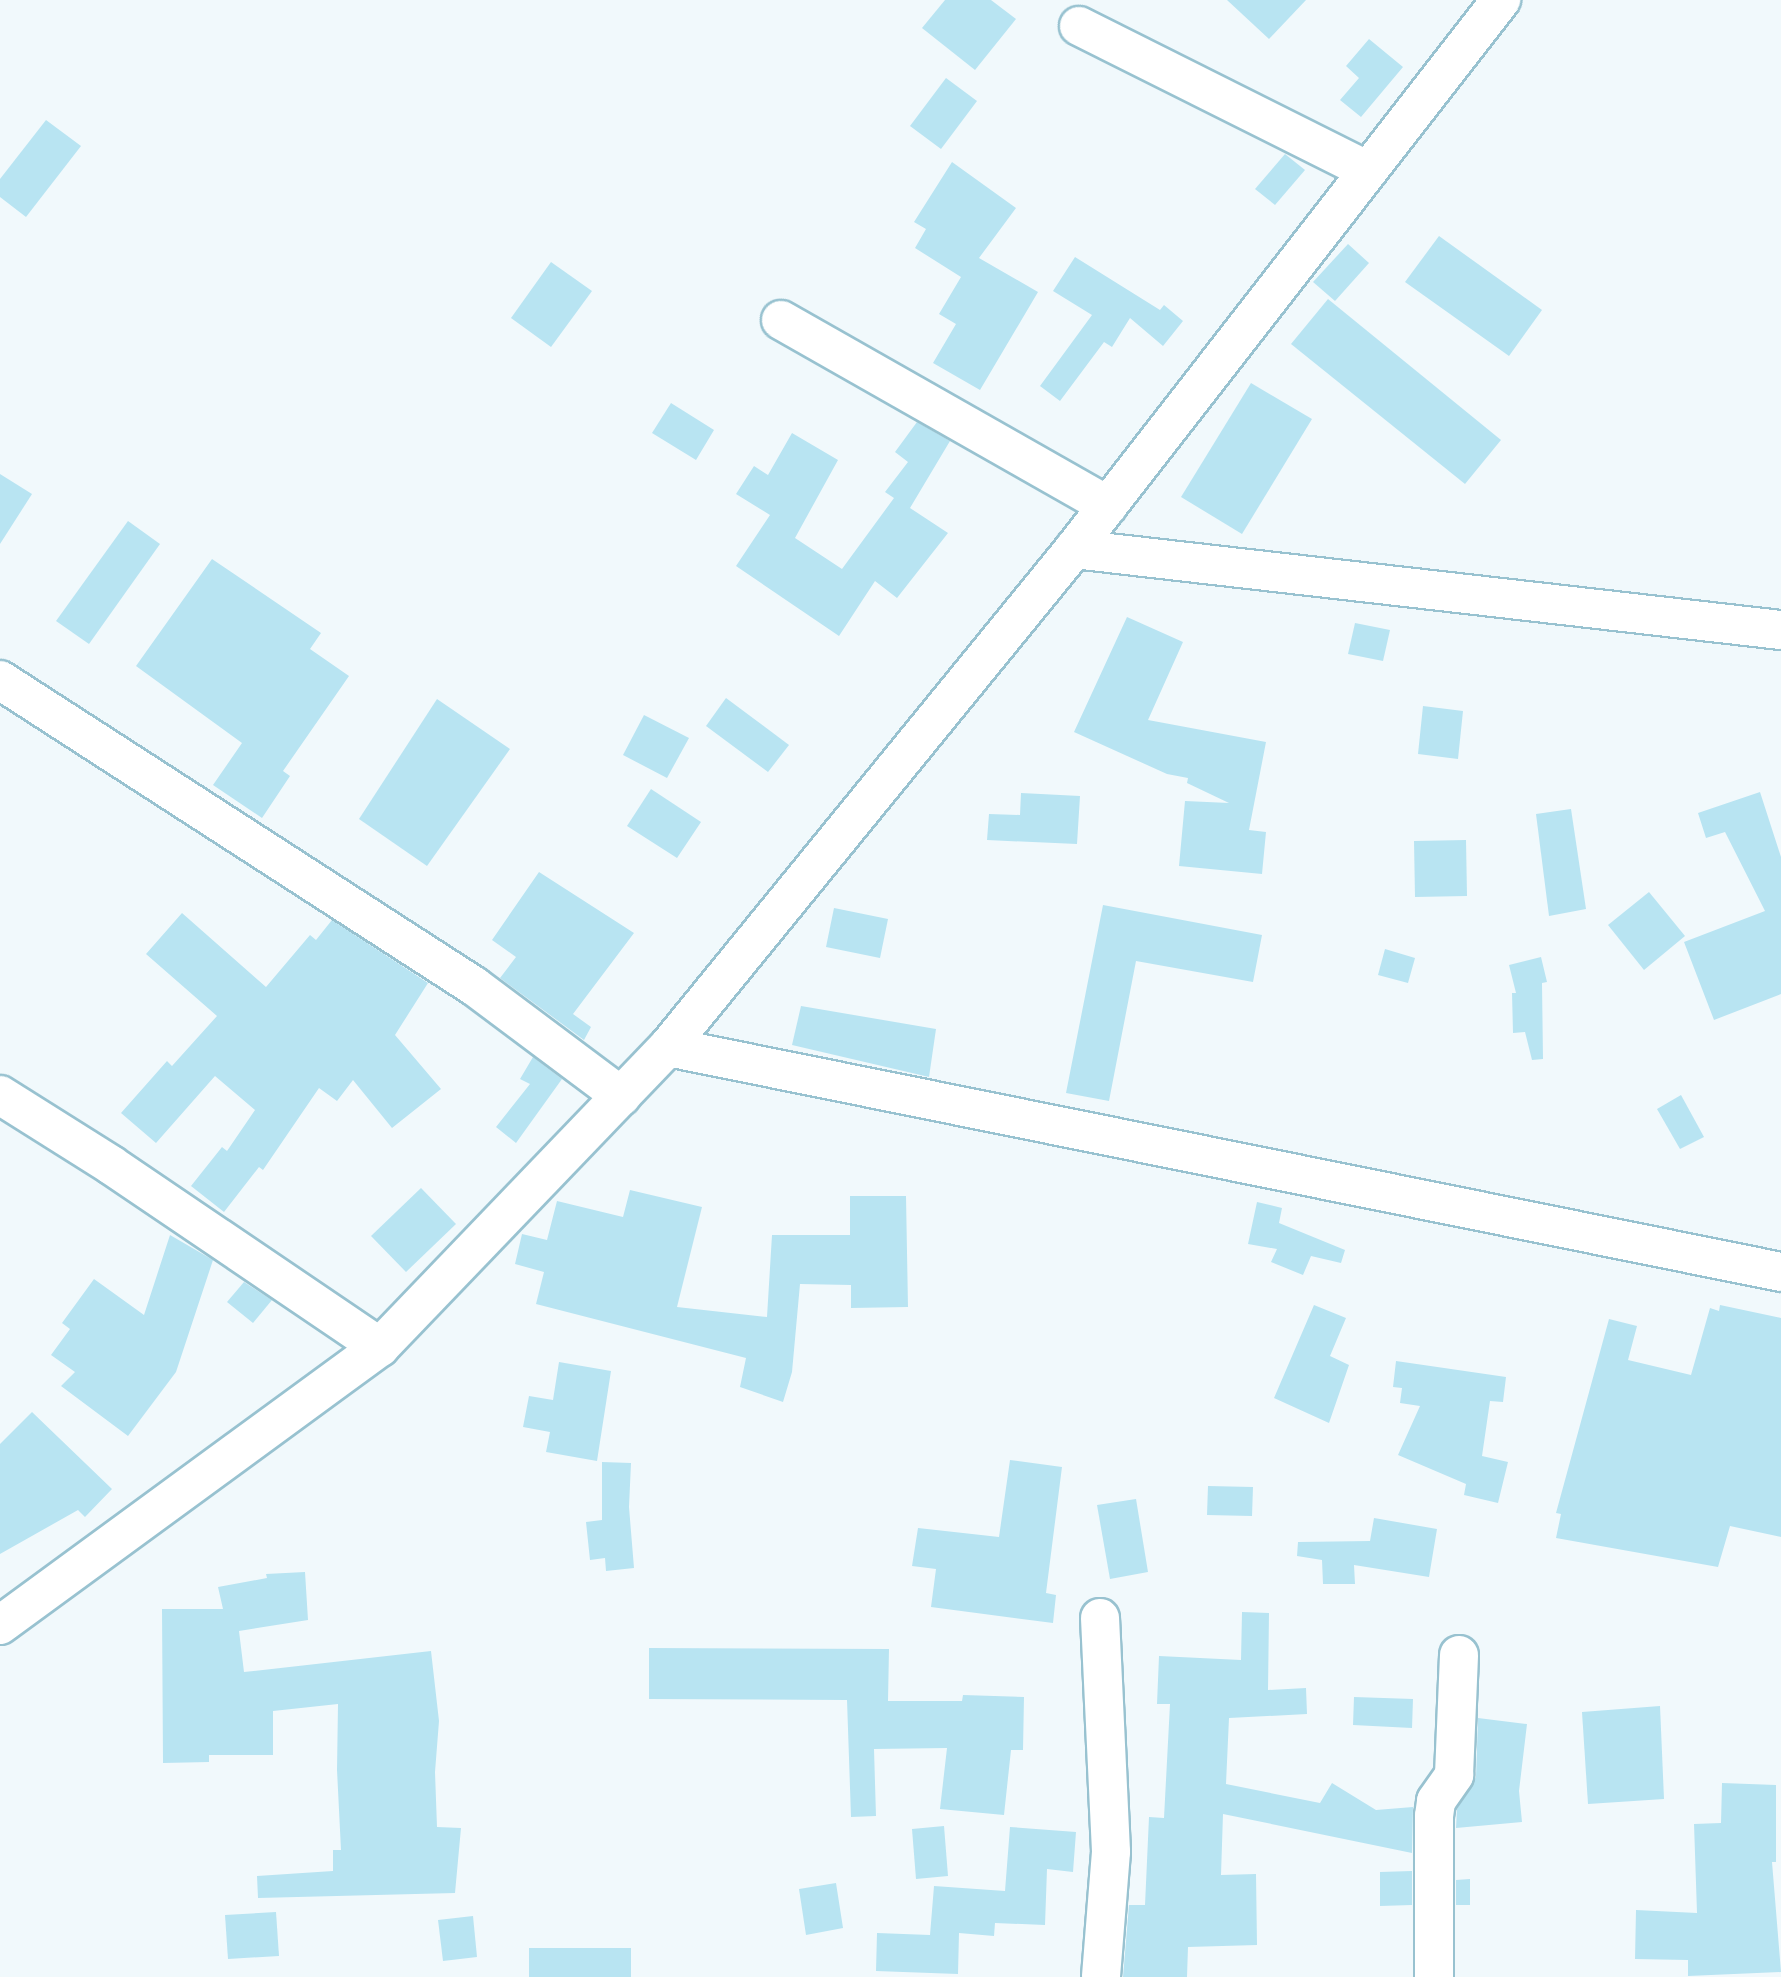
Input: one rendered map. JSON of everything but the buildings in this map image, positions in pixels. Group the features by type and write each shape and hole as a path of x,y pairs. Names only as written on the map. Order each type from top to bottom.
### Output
{"street":[{"path":"0,1625 380,1347 668,1047 1074,549 1501,0"},
{"path":"1079,26 1368,171"},
{"path":"781,320 1108,506"},
{"path":"1074,549 1781,630"},
{"path":"0,680 474,986 621,1096"},
{"path":"668,1047 1781,1272"},
{"path":"0,1095 111,1165 380,1347"},
{"path":"1739,1263 1781,1242"},
{"path":"1100,1618 1111,1852 1101,1977"},
{"path":"1434,1977 1434,1816 1436,1801 1454,1775 1459,1655"}]}
